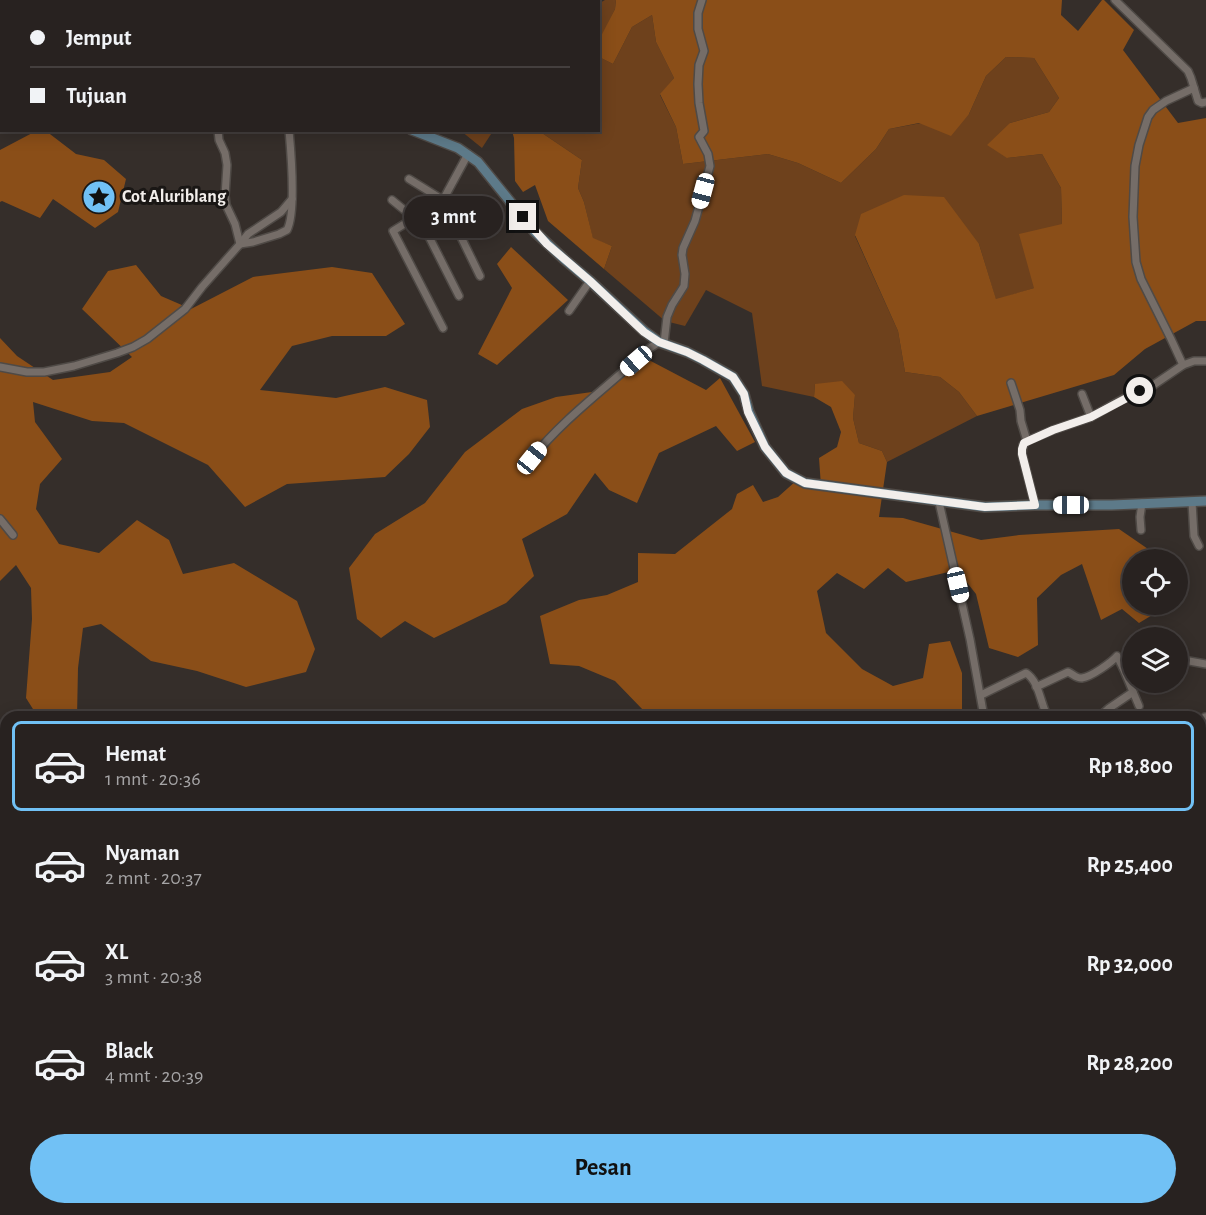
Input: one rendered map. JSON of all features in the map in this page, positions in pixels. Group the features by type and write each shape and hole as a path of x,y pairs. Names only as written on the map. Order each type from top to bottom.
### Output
{"street":[{"path":"662,343 667,317 684,286 683,248 695,221 710,166 708,154 699,137 704,131 698,84 699,65 704,51 698,29 698,14 702,0"},
{"path":"1115,0 1188,71 1198,101 1206,102"},
{"path":"1183,365 1138,270 1133,217 1135,166 1139,145 1150,113 1156,107 1194,88"},
{"path":"218,132 227,165 226,205 235,224 240,244"},
{"path":"240,244 287,230 291,218 292,199 289,132"},
{"path":"417,132 468,154 488,174 534,231 644,332 733,377 744,394 748,412 765,447 786,473 805,483 985,507 1206,501"},
{"path":"443,328 393,231 442,200 468,154"},
{"path":"409,179 442,200 480,276"},
{"path":"0,367 27,372 44,372 106,356 133,347 147,339 185,309 248,234 280,212 292,199"},
{"path":"392,200 416,216 459,296"},
{"path":"569,311 590,281"},
{"path":"532,458 562,425 648,350 662,343"},
{"path":"1035,505 1022,454 1023,446 1027,441 1091,417 1152,386 1183,365 1194,361 1206,361"},
{"path":"1011,383 1027,441"},
{"path":"1082,394 1091,417"},
{"path":"939,502 968,628 983,711"},
{"path":"1192,502 1194,536 1199,546"},
{"path":"1141,530 1142,503"},
{"path":"0,519 13,535"},
{"path":"1036,687 1068,672 1077,678 1085,677 1113,661 1116,656 1122,666"},
{"path":"1188,661 1206,664"},
{"path":"981,695 1026,673 1036,687 1045,711"},
{"path":"1106,711 1132,693"},
{"path":"1133,693 1139,706"}],"shaded area":[{"path":"605,0 616,0 615,9 600,40 600,3"},
{"path":"616,0 1062,0 1061,15 1078,31 1104,0 1134,30 1123,50 1178,123 1206,118 1206,321 1196,321 1145,349 1114,375 977,416 959,392 940,377 905,372 898,331 855,235 861,214 904,195 944,197 979,244 996,299 1034,288 1019,234 1062,224 1061,188 1042,154 1007,158 987,145 1010,123 1049,112 1059,98 1034,58 1006,57 986,76 969,114 951,136 919,123 889,129 876,149 841,183 798,163 768,154 683,164 676,127 660,94 674,78 656,42 652,15 632,27 613,64 600,58 600,38 615,9"},
{"path":"652,15 656,42 674,78 660,95 676,127 683,164 768,154 798,163 841,183 876,149 889,129 969,114 986,76 1006,57 1034,58 1059,98 1049,112 1010,123 1007,158 1042,154 1061,188 1062,224 1034,288 996,300 979,244 855,236 898,331 905,372 940,377 959,392 977,416 887,462 882,451 859,443 853,418 855,395 815,384 814,397 762,386 752,313 706,290 685,326 665,321 604,269 612,246 593,239 584,202 578,188 582,160 540,132 600,132 600,58 613,64 632,27"},
{"path":"34,132 47,132 76,154 104,160 126,179 118,212 95,228 53,199 40,218 0,202 0,150"},
{"path":"462,132 492,132 482,148"},
{"path":"512,132 540,132 582,160 578,188 593,238 612,246 604,269 548,221 535,185 523,192 515,181"},
{"path":"511,247 568,300 497,365 478,354 512,288 497,264"},
{"path":"136,265 161,296 191,309 253,277 332,267 372,273 405,324 386,336 332,336 292,346 260,390 336,398 385,387 427,400 430,427 409,454 385,477 287,484 245,507 208,465 124,423 92,421 33,402 35,422 62,459 40,484 36,509 59,544 99,553 137,520 169,540 183,574 234,563 297,601 315,649 306,672 246,687 197,671 151,661 101,624 83,628 78,668 77,711 34,711 26,698 32,619 31,588 16,565 0,581 0,338 17,356 53,380 110,372 132,357 82,309 108,271"},
{"path":"647,359 706,390 720,378 755,442 737,451 716,426 659,453 637,503 609,490 595,473 567,514 522,539 534,576 506,603 434,638 405,621 381,638 357,619 349,568 375,534 425,503 465,452 522,409 556,397 599,391"},
{"path":"842,381 855,395 853,418 859,443 882,451 887,462 879,517 903,518 981,540 1019,535 1119,529 1148,549 1122,549 1122,609 1101,620 1082,564 1061,575 1037,598 1038,645 1018,657 989,648 976,594 957,570 906,582 888,568 864,589 837,573 817,591 826,633 862,669 893,686 923,678 929,644 950,641 962,673 962,711 644,711 615,681 579,666 550,664 540,616 579,600 607,595 638,582 638,553 675,554 732,509 737,494 753,485 763,502 778,497 797,480 821,486 819,458 837,447 841,432 831,407 814,397 815,384"},
{"path":"1129,615 1152,615 1139,623"}],"place":[{"name":"Cot Aluriblang","path":"99,197"}],"route":[{"path":"523,217 547,244 644,332 659,342 687,352 733,377 744,394 748,412 765,447 786,473 805,483 985,507 1035,505 1022,454 1024,443 1091,417 1140,391"}]}
